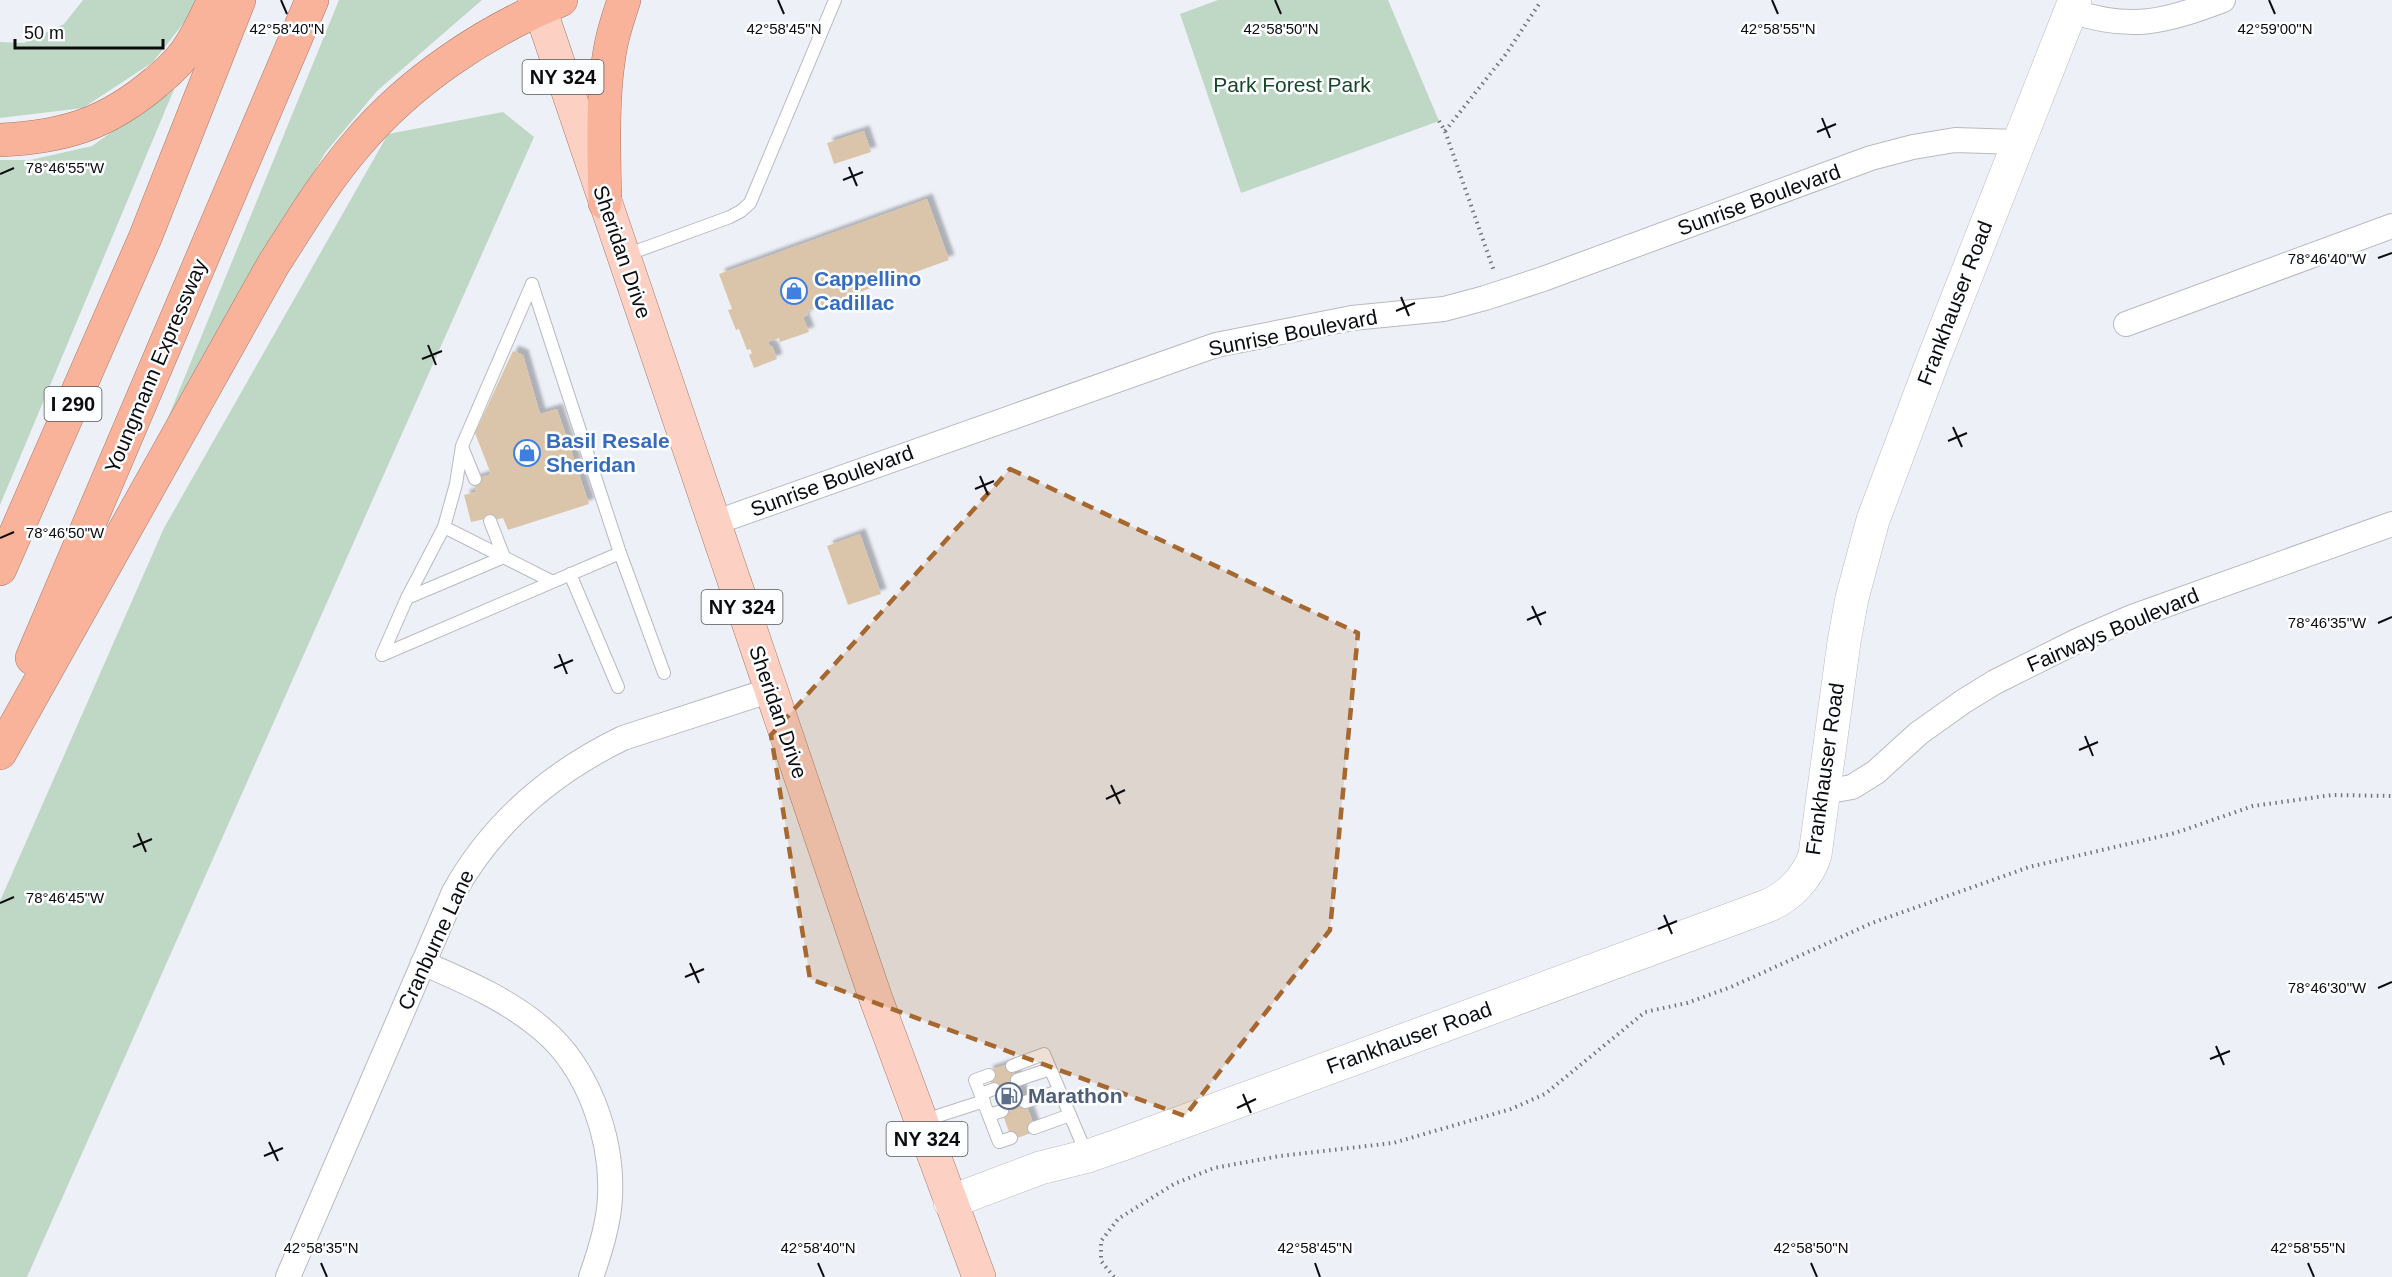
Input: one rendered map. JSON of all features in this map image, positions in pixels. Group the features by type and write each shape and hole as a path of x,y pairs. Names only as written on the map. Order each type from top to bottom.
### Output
{"highway":[{"path":"0,140 33,138 73,129 107,117 142,94 171,70 193,43 214,0"},
{"name":"I 290","path":"0,569 145,238 239,0"},
{"name":"Youngmann Expressway","path":"0,733 312,0"},
{"path":"605,204 604,145 609,57 613,34 624,0"},
{"path":"0,753 273,265 321,189 358,143 414,87 454,57 543,2"}],"main road":[{"name":"Sheridan Drive","path":"543,2 605,204 876,999 979,1277"}],"street":[{"path":"2073,5 2095,19 2124,23 2152,22 2180,16 2223,0"},
{"name":"Frankhauser Road","path":"950,1202 1041,1168 1088,1156 1774,903 1793,890 1813,862 1844,642 1852,598 1873,520 2073,5"},
{"name":"Sunrise Boulevard","path":"714,523 1216,345 1352,318 1444,309 1544,279 1871,158 1913,147 1955,140 2018,142"},
{"path":"2126,324 2392,226"},
{"name":"Fairways Boulevard","path":"1824,792 1852,787 1876,772 1919,733 1964,701 1995,682 2079,640 2132,617 2392,524"},
{"name":"Cranburne Lane","path":"288,1277 423,963 465,872 497,829 555,777 622,738 771,690"},
{"path":"423,963 473,985 517,1010 543,1029 576,1069 602,1130 609,1166 608,1215 591,1277"}],"lane":[{"path":"624,256 730,217 750,203 835,0"},
{"path":"620,553 382,655 407,598 444,528 456,484 462,446 532,284 620,553 664,673"},
{"path":"462,446 476,479"},
{"path":"490,521 504,557"},
{"path":"444,528 551,581"},
{"path":"407,598 504,557"},
{"path":"570,574 618,687"},
{"path":"1012,1066 1044,1054 1088,1156"},
{"path":"1017,1080 1050,1069"},
{"path":"989,1075 975,1080 999,1142 1011,1138"},
{"path":"921,1121 983,1097 994,1089"},
{"path":"1025,1102 1059,1091"},
{"path":"989,1115 1002,1111"},
{"path":"1035,1128 1070,1115"}],"path":[{"path":"1445,131 1506,54 1539,4"},
{"path":"1439,121 1445,131 1494,271"},
{"path":"1114,1277 1101,1261 1101,1241 1118,1219 1174,1184 1214,1168 1280,1156 1393,1143 1511,1109 1545,1094 1645,1012 1687,1003 1731,987 1872,924 2029,867 2191,828 2253,806 2332,795 2392,796"}],"highlighted area":[{"path":"1010,469 1358,633 1330,930 1185,1116 810,979 771,735"}],"green space":[{"path":"83,0 197,0 193,11 153,62 83,108 0,118 0,42 24,43 64,24"},
{"path":"339,0 482,0 377,91 325,153 154,452"},
{"name":"Park Forest Park","path":"1218,0 1388,0 1439,121 1241,193 1180,14"},
{"path":"175,87 0,505 0,160 30,160 92,146"},
{"path":"503,112 534,137 27,1277 0,1277 0,901 164,528 388,134"}],"building":[{"path":"864,131 871,152 834,164 827,143"},
{"name":"Cappellino Cadillac","path":"927,199 949,260 807,311 808,315 803,317 809,332 780,342 779,338 768,342 777,359 754,368 749,355 752,353 750,349 747,350 728,310 732,309 719,274"},
{"name":"Basil Resale Sheridan","path":"513,351 523,355 540,414 557,409 589,504 508,530 503,518 487,522 485,519 471,522 464,495 476,492 473,480 491,474 475,433"},
{"path":"860,534 881,594 848,605 827,546"},
{"name":"Marathon","path":"1011,1063 1036,1131 1012,1140 987,1071"}],"place":[{"name":"Cappellino Cadillac","path":"794,291"},
{"name":"Basil Resale Sheridan","path":"527,453"},
{"name":"Marathon","path":"1009,1096"}]}
